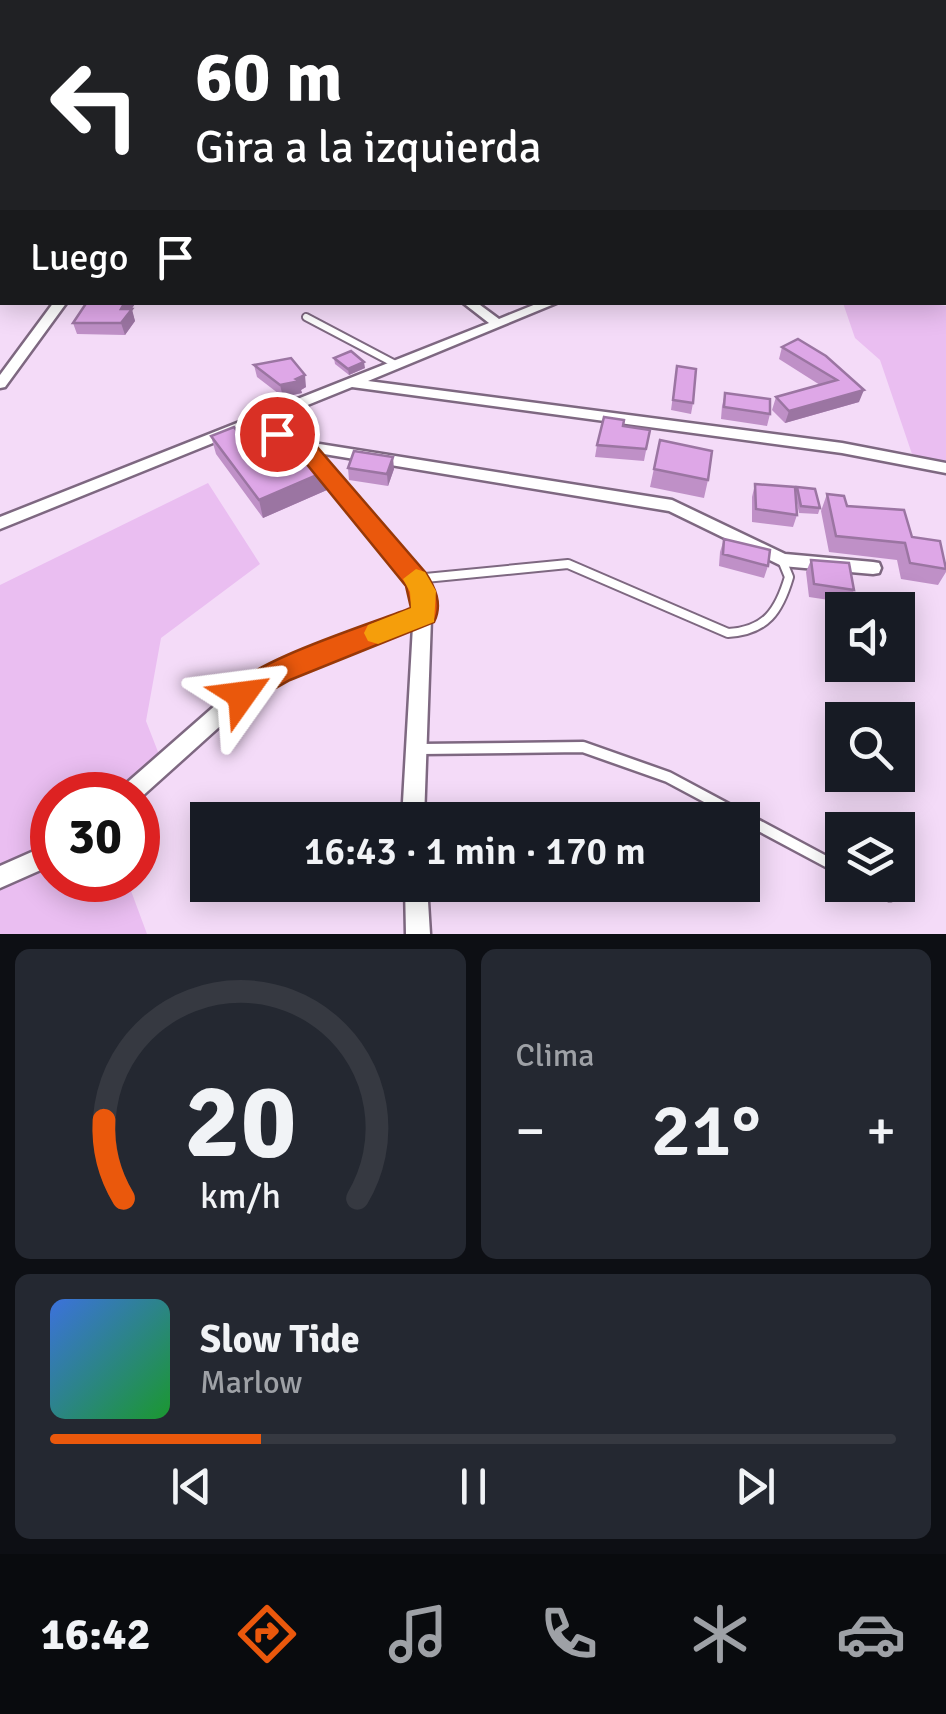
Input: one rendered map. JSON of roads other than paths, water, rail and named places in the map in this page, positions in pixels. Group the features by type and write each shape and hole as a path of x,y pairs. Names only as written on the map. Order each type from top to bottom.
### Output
{"street":[{"path":"0,384 60,305"},
{"path":"472,305 498,324"},
{"path":"0,523 546,305"},
{"path":"350,383 842,448 946,468"},
{"path":"250,423 304,446 672,506 782,560 873,568"},
{"path":"304,446 423,591 413,802"},
{"path":"154,772 242,695 267,679 424,614"},
{"path":"0,877 30,864"},
{"path":"417,902 418,934"}],"lane":[{"path":"306,317 397,365"},
{"path":"416,579 568,564 728,633 746,633 761,630 775,616 789,577 782,560"},
{"path":"416,749 583,747 668,777 825,861"}]}
